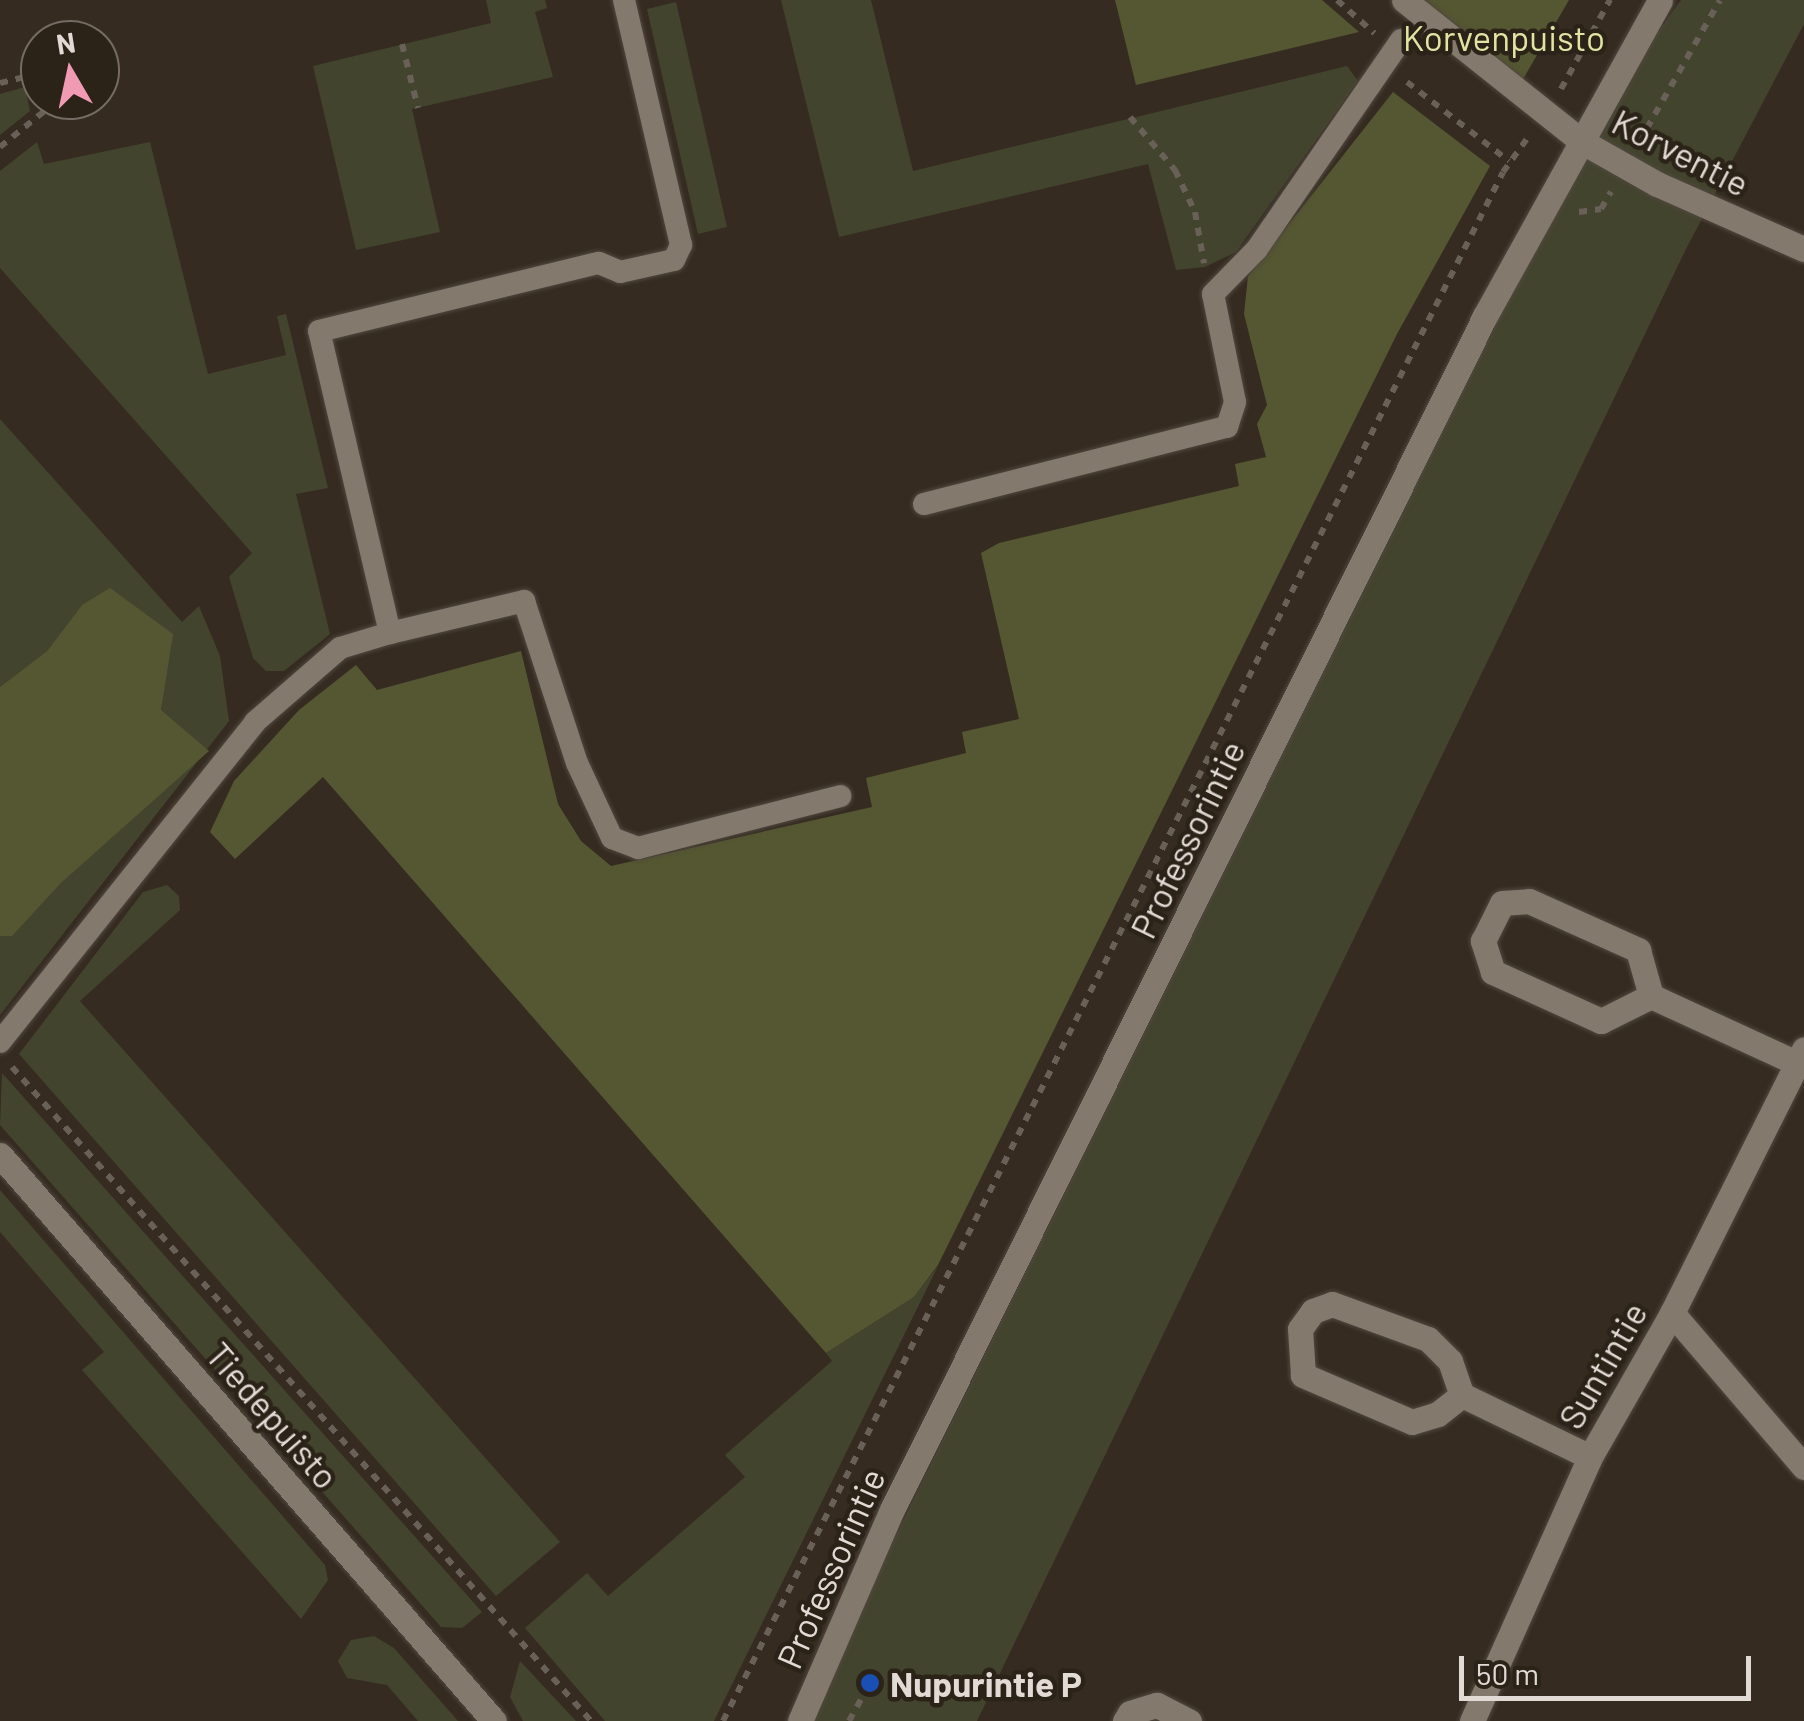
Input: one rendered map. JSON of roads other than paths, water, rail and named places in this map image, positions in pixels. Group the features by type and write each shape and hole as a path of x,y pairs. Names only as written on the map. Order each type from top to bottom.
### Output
{"street":[{"name":"Korventie","path":"1404,0 1545,117 1581,141 1657,184 1804,249"},
{"name":"Professorintie","path":"800,1721 900,1494 1485,316 1660,0"},
{"path":"1651,996 1638,950 1529,900 1502,903 1483,941 1493,972 1601,1021 1651,996 1800,1056"},
{"name":"Suntintie","path":"1472,1721 1590,1457 1672,1313 1800,1056"},
{"name":"Tiedepuisto","path":"0,1155 494,1721"},
{"path":"1462,1395 1438,1414 1412,1422 1303,1375 1300,1329 1313,1310 1332,1304 1428,1339 1450,1361 1462,1395 1590,1457"},
{"path":"1672,1313 1804,1466"},
{"path":"1125,1721 1130,1712 1157,1705 1188,1721"}],"lane":[{"path":"390,632 319,332 599,263 620,272 674,260 680,245 624,0"},
{"path":"924,504 1227,428 1235,402 1213,294 1256,249 1395,49"},
{"path":"0,1042 255,722 340,648 390,632 524,602 598,808 612,838 638,848 840,796"}],"place":[{"name":"Nupurintie P","path":"870,1683"}],"park label":[{"name":"Korvenpuisto","path":"1504,37"}]}
